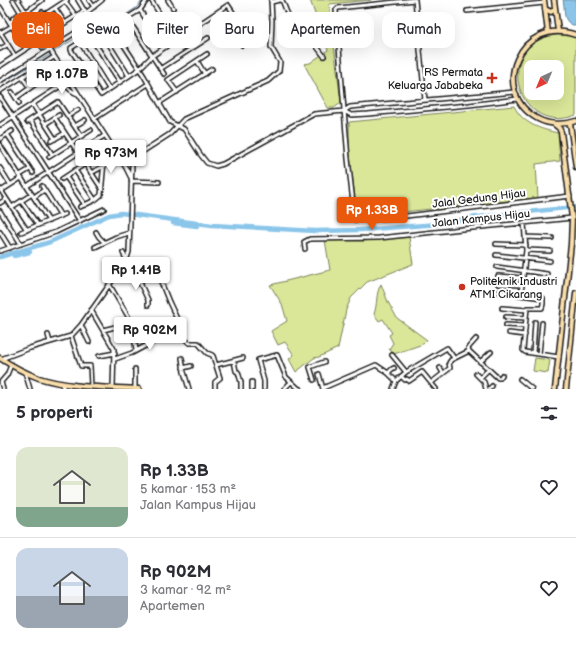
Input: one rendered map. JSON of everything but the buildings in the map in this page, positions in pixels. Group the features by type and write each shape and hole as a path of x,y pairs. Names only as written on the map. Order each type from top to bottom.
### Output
{"main road":[{"path":"554,0 558,31"},
{"path":"544,1 548,33"},
{"path":"545,9 548,12 551,12 555,9"},
{"path":"576,35 569,32 558,31 548,33 532,40 519,53 512,77 518,100 533,116 554,124 576,121"},
{"path":"570,123 576,167"},
{"path":"554,124 560,130 572,212 570,248 555,389"},
{"path":"566,389 576,293"},
{"path":"0,359 42,379 83,387 91,386 139,389"}],"street":[{"path":"14,0 20,12"},
{"path":"18,0 27,10"},
{"path":"24,12 42,0"},
{"path":"49,12 66,0 74,12"},
{"path":"78,0 85,12 102,0"},
{"path":"89,0 94,7"},
{"path":"134,14 140,10 147,0"},
{"path":"151,0 158,12"},
{"path":"168,0 173,8"},
{"path":"0,359 30,348 71,336 126,261 129,252 132,164 135,158 170,134 184,120 268,81 279,71 281,66 280,61 271,47 271,1 281,0 298,37 301,36 305,42 311,39 324,56"},
{"path":"344,111 336,10 338,8 415,0 425,100"},
{"path":"467,11 544,1"},
{"path":"202,22 219,11 229,5 250,39 242,45 219,11"},
{"path":"0,7 26,49 0,66"},
{"path":"55,8 65,23 72,19"},
{"path":"0,17 4,14"},
{"path":"10,23 0,33 15,56"},
{"path":"134,29 164,74"},
{"path":"0,91 22,77 72,37"},
{"path":"160,69 208,38"},
{"path":"0,49 7,45"},
{"path":"72,47 71,50 100,94 130,76 152,56 164,48"},
{"path":"43,48 51,53"},
{"path":"48,48 126,168 131,180"},
{"path":"84,48 109,89"},
{"path":"98,48 120,82"},
{"path":"112,48 130,76"},
{"path":"126,48 170,122 178,125 186,132 204,160 216,166 223,164 312,115 344,111 350,107 515,92"},
{"path":"0,81 51,53"},
{"path":"177,92 168,80 207,54"},
{"path":"197,61 205,74"},
{"path":"62,69 62,77 65,83 78,94"},
{"path":"159,104 212,69"},
{"path":"40,72 48,84"},
{"path":"22,77 30,88"},
{"path":"16,98 44,78"},
{"path":"0,125 65,83"},
{"path":"94,120 148,84"},
{"path":"12,92 19,103"},
{"path":"0,97 80,221"},
{"path":"344,111 351,115 368,114 518,100"},
{"path":"52,154 29,121 58,102 81,136"},
{"path":"33,105 53,140 65,133"},
{"path":"68,116 78,110"},
{"name":"Jalal Gedung Hijau","path":"344,111 348,159 356,220 390,218 570,197"},
{"path":"45,124 59,115"},
{"path":"55,118 102,189"},
{"path":"75,126 84,120"},
{"path":"49,157 91,130"},
{"path":"0,139 12,131"},
{"path":"8,134 33,173"},
{"path":"27,186 104,136"},
{"path":"0,145 49,221"},
{"path":"80,207 100,196 102,189 104,159 97,150"},
{"path":"62,179 100,154"},
{"path":"91,174 104,166"},
{"path":"0,168 10,184"},
{"path":"27,230 0,190 30,169"},
{"path":"75,170 95,200"},
{"path":"66,176 85,205"},
{"path":"131,180 159,182"},
{"path":"42,186 61,216"},
{"path":"12,207 44,190"},
{"path":"0,203 6,199"},
{"path":"21,201 38,226"},
{"path":"0,251 56,232 104,209"},
{"path":"0,211 21,244"},
{"path":"22,232 65,214"},
{"name":"Jalan Kampus Hijau","path":"304,250 304,242 310,239 379,238 572,218"},
{"path":"521,294 526,250 524,223"},
{"path":"0,232 1,237 10,248"},
{"path":"96,232 104,242"},
{"path":"95,247 117,236 130,233"},
{"path":"525,237 552,238"},
{"path":"496,244 526,245"},
{"path":"526,250 550,251"},
{"path":"123,253 133,272 139,276 157,272 183,337 189,343 198,343 207,353 212,354 220,378 215,382 215,389"},
{"path":"496,255 550,261"},
{"path":"496,267 547,274"},
{"path":"141,275 142,280 140,283 148,300 148,305"},
{"path":"498,276 523,278"},
{"path":"110,284 132,323 136,350"},
{"path":"498,284 522,285"},
{"path":"498,292 542,297 544,299 542,308 528,307 527,310 502,308"},
{"path":"91,310 113,347 113,387"},
{"path":"527,310 523,350 525,352 558,357"},
{"path":"506,317 526,318"},
{"path":"533,353 535,322"},
{"path":"539,354 542,323"},
{"path":"80,325 89,342"},
{"path":"506,325 526,326"},
{"path":"102,330 115,326"},
{"path":"114,359 124,357 179,328"},
{"path":"509,333 525,335"},
{"path":"48,334 50,342"},
{"path":"71,336 81,366 90,366 91,386"},
{"path":"469,351 468,348 476,339"},
{"path":"393,389 396,381 406,372 447,348 454,358"},
{"path":"431,383 450,368 449,363 454,358 469,351"},
{"path":"469,351 498,378 502,374"},
{"path":"480,362 490,352"},
{"path":"99,356 114,353"},
{"path":"264,389 264,381 258,360 277,355 286,377 300,389"},
{"path":"392,355 406,372"},
{"path":"182,358 183,368 189,389"},
{"path":"216,365 243,358"},
{"path":"234,361 236,371 238,372 240,378 241,389"},
{"path":"324,362 310,367 312,380 319,376 323,388 376,365 388,373 396,381"},
{"path":"2,389 1,382 7,375 11,365"},
{"path":"183,368 191,366"},
{"path":"388,373 394,368"},
{"path":"440,368 443,373"},
{"path":"135,369 135,389"},
{"path":"480,378 488,370"},
{"path":"25,372 30,389"},
{"path":"401,376 404,380 407,379 409,381 422,372 436,389"},
{"path":"476,374 489,388"},
{"path":"520,379 532,389"},
{"path":"252,382 252,389"},
{"path":"284,389 291,382"},
{"path":"61,383 64,389"}],"green space":[{"path":"310,0 371,0 329,4 330,12 314,12"},
{"path":"557,35 566,35 576,38 576,115 555,118 539,113 526,102 525,100 564,100 564,60 524,60 524,98 519,87 518,70 523,54 536,42"},
{"path":"327,48 334,48 341,103 334,108 328,108 304,64 310,63 328,50"},
{"path":"514,106 522,117 533,125 558,133 560,161 536,164 538,198 373,215 357,215 349,146 349,122"},
{"path":"409,237 413,264 367,282 351,298 346,310 338,348 314,358 296,372 289,359 294,355 285,342 278,345 271,331 287,321 282,304 270,285 330,270 325,240 363,241"},
{"path":"381,284 388,302 397,318 427,340 423,344 394,354 389,349 393,343 389,335 392,333 383,319 379,321 374,314"},
{"path":"535,358 550,360 548,373 533,371"}],"water":[{"path":"563,0 576,0 576,26 568,22 566,19"}],"waterway":[{"path":"53,52 102,22 121,18 136,8 143,0"},
{"path":"0,84 51,54"},
{"path":"0,257 50,242 109,215 121,213 212,225 315,231 360,230 438,224 469,218 576,207"},
{"path":"173,223 197,226"},
{"path":"14,256 30,252"}],"place":[{"name":"RS Permata Keluarga Jababeka","path":"492,78"},
{"name":"Politeknik Industri ATMI Cikarang","path":"462,287"}]}
